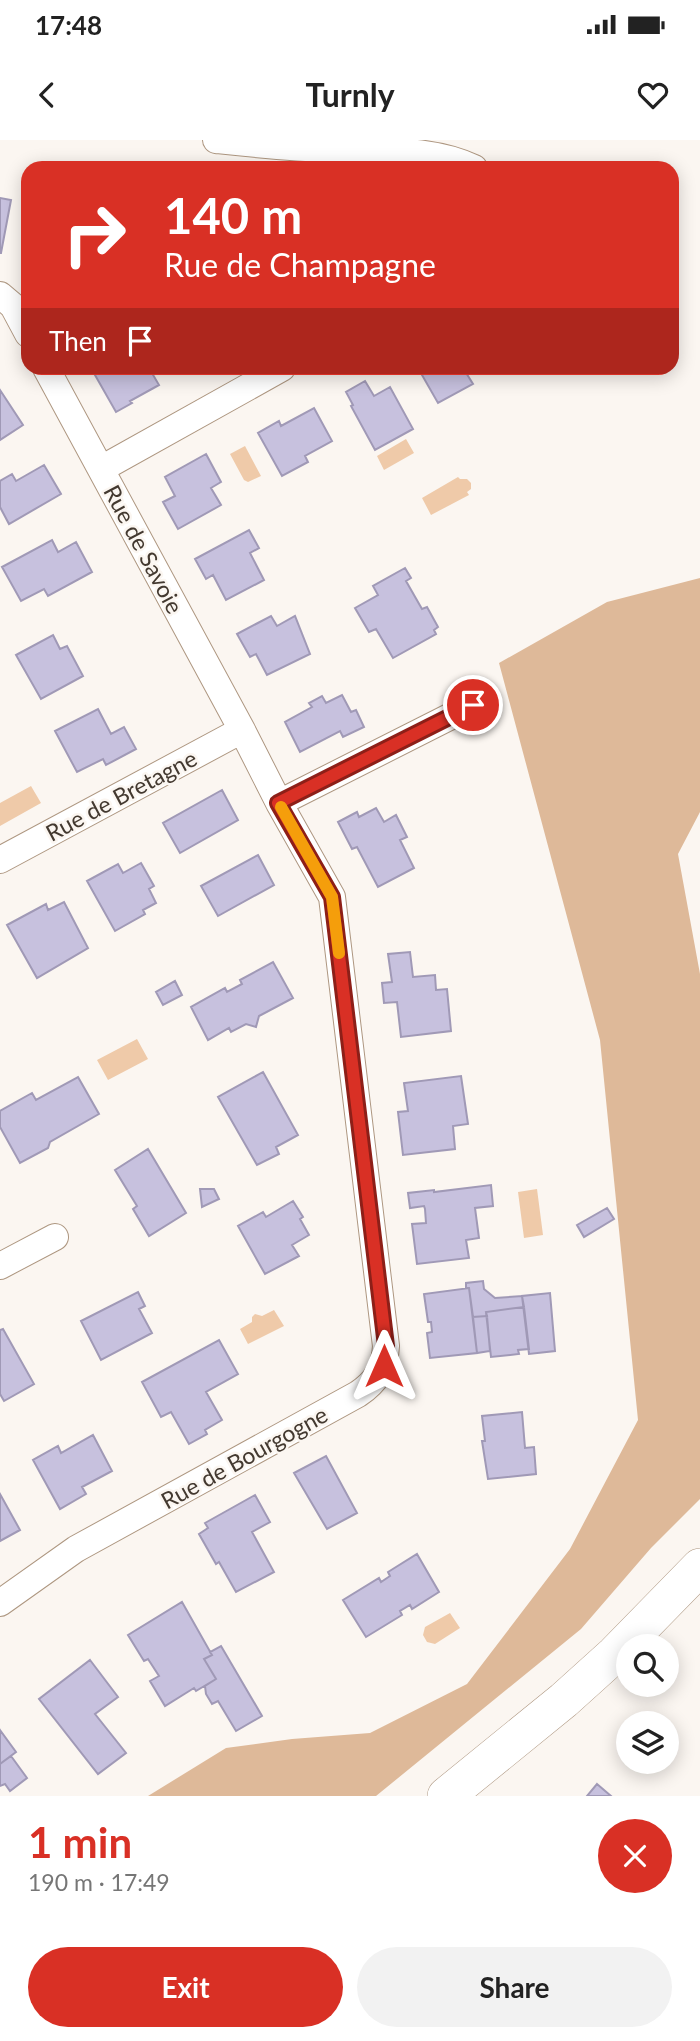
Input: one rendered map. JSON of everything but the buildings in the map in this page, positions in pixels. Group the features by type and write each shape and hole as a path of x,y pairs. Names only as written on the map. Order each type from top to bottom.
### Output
{"main road":[{"path":"446,1796 564,1700 615,1654 700,1567"}],"street":[{"path":"216,140 292,148 417,154 456,161"},
{"path":"0,295 13,306 21,321"},
{"name":"Rue de Savoie","path":"50,375 242,730"},
{"path":"101,468 269,375"},
{"path":"278,803 473,705"},
{"name":"Rue de Bourgogne","path":"0,1602 76,1549 358,1394 375,1379 384,1366 386,1346 332,897 278,803 242,730"},
{"name":"Rue de Bretagne","path":"0,860 242,730"},
{"path":"0,1266 55,1237"}],"shaded area":[{"path":"406,439 414,453 384,470 377,456"},
{"path":"245,446 261,476 248,482 244,480 230,454"},
{"path":"458,477 471,483 471,489 467,492 469,495 431,515 422,498"},
{"path":"700,578 700,812 678,854 700,974 700,1499 651,1548 581,1629 376,1796 148,1796 226,1748 292,1739 370,1733 467,1684 570,1549 638,1420 600,1040 499,663 607,602"},
{"path":"31,786 41,803 0,826 0,803"},
{"path":"137,1039 148,1059 108,1080 97,1060"},
{"path":"537,1189 543,1235 524,1238 518,1192"},
{"path":"274,1310 284,1326 248,1344 240,1329 252,1322 255,1314 262,1316"},
{"path":"450,1613 460,1628 435,1644 427,1642 423,1635 425,1627"}],"slow traffic":[{"path":"281,807 332,897 339,953"}],"route":[{"path":"384,1366 386,1346 332,897 278,803 473,705"}]}
